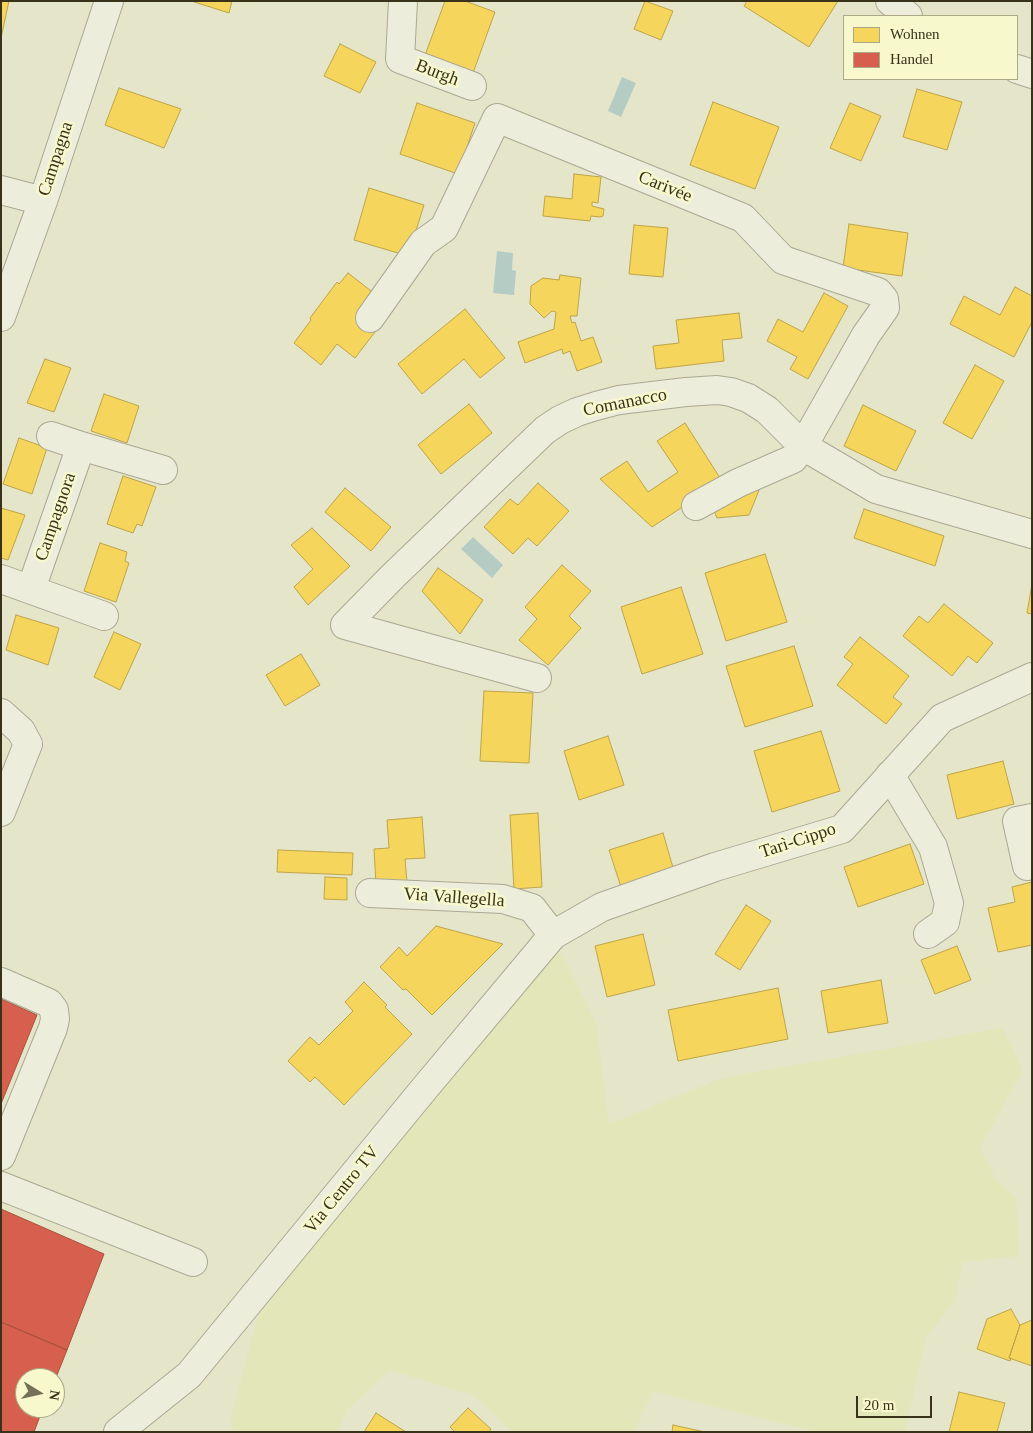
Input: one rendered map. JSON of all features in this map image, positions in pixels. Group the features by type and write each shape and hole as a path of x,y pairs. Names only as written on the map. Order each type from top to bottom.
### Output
{"street":[{"name":"Campagna","path":"2,310 43,201 109,1"},
{"name":"Burgh","path":"404,1 400,59 472,86"},
{"path":"890,1 907,15"},
{"path":"1018,69 1032,74"},
{"name":"Carivée","path":"370,318 423,243 444,228 497,118 743,218 783,260 878,292 884,299 885,308 866,335 803,446"},
{"path":"1,190 43,201"},
{"name":"Comanacco","path":"537,678 345,625 393,576 545,430 560,420 586,409 619,400 686,392 717,390 731,392 748,398 767,410 803,446 876,489 1032,534"},
{"path":"52,436 163,470"},
{"name":"Campagnora","path":"31,589 81,446"},
{"path":"696,506 738,483 785,464 793,459 803,446"},
{"path":"1,579 104,616"},
{"name":"Tarì-Cippo","path":"552,935 602,907 715,867 842,829 942,718 1032,677"},
{"path":"1,713 20,731 28,744 1,812"},
{"path":"890,776 933,847 949,903 945,922 928,934"},
{"path":"1027,866 1017,821 1032,818"},
{"name":"Via Vallegella","path":"370,893 502,899 532,908 552,935"},
{"name":"Via Centro TV","path":"118,1432 189,1375 552,935"},
{"path":"1,982 49,1003 54,1010 55,1019 1,1156"},
{"path":"1,1186 193,1262"}],"green space":[{"path":"553,935 596,1023 609,1124 723,1078 1003,1028 1023,1070 980,1147 996,1180 1016,1197 1019,1256 962,1262 955,1301 926,1337 905,1432 817,1432 653,1391 634,1432 512,1432 474,1395 389,1370 348,1409 337,1432 233,1432 231,1419 252,1337 274,1273"}],"water":[{"path":"622,77 636,83 621,117 608,111"},
{"path":"497,251 513,253 512,270 516,271 514,295 493,293"},
{"path":"473,537 503,565 492,578 461,549"}],"building: Wohnen":[{"path":"1,1 9,1 1,38"},
{"path":"191,1 232,1 229,13"},
{"path":"445,1 465,1 495,12 469,84 421,66"},
{"path":"645,1 673,11 661,40 634,29"},
{"path":"747,1 838,1 809,47 744,6"},
{"path":"340,44 376,62 360,93 324,76"},
{"path":"119,88 181,109 164,148 105,125"},
{"path":"917,89 962,102 947,150 903,137"},
{"path":"713,102 779,127 755,189 690,165"},
{"path":"417,103 475,123 458,174 400,154"},
{"path":"850,103 881,116 861,161 830,148"},
{"path":"574,174 601,177 598,203 592,202 592,206 604,209 603,216 591,216 590,221 543,216 545,196 572,199"},
{"path":"369,188 424,205 408,256 354,240"},
{"path":"849,224 908,233 902,276 843,268"},
{"path":"634,225 668,228 663,277 629,274"},
{"path":"348,273 375,294 357,318 375,332 355,358 337,344 321,365 294,343 337,282 339,284"},
{"path":"560,275 581,278 577,316 570,316 572,323 575,322 581,341 593,337 602,362 577,371 570,351 563,354 562,349 525,363 518,342 554,329 556,312 552,311 544,318 530,304 531,286 543,278 559,280"},
{"path":"1015,287 1032,296 1032,322 1014,357 950,324 964,296 1000,315"},
{"path":"824,293 848,306 808,379 790,369 797,357 767,341 778,319 803,332"},
{"path":"465,309 505,358 480,378 464,359 422,394 398,364"},
{"path":"739,313 742,338 722,340 724,361 656,369 653,346 679,343 676,320"},
{"path":"45,359 71,368 54,412 27,403"},
{"path":"975,365 1004,381 972,439 943,423"},
{"path":"104,394 139,406 127,443 91,431"},
{"path":"469,404 492,433 441,474 418,445"},
{"path":"863,405 916,431 896,471 844,446"},
{"path":"685,423 722,481 652,527 600,479 627,461 648,492 678,472 657,441"},
{"path":"19,438 47,448 32,494 3,484"},
{"path":"123,476 156,487 142,526 137,524 133,533 107,524"},
{"path":"538,483 569,511 537,546 528,538 513,554 484,527 510,499 518,505"},
{"path":"762,483 749,515 717,518 712,506"},
{"path":"345,488 391,527 371,551 325,512"},
{"path":"1,508 25,515 8,560 1,558"},
{"path":"864,509 944,536 935,566 854,538"},
{"path":"312,528 350,566 308,605 294,587 313,569 291,545"},
{"path":"100,543 127,552 125,561 129,563 116,602 84,591"},
{"path":"765,554 787,622 726,641 705,573"},
{"path":"562,565 591,591 569,616 581,628 548,665 519,640 537,619 525,607"},
{"path":"438,568 483,600 460,634 422,591"},
{"path":"1032,584 1032,614 1027,613"},
{"path":"681,587 703,654 642,674 621,607"},
{"path":"944,604 993,643 977,663 968,656 952,676 903,636 919,616 928,623"},
{"path":"16,615 59,628 48,665 6,650"},
{"path":"114,632 141,644 120,690 94,677"},
{"path":"860,637 909,676 893,697 902,704 886,724 837,685 853,664 844,657"},
{"path":"794,646 813,706 745,727 726,666"},
{"path":"301,654 320,685 285,706 266,675"},
{"path":"484,691 533,693 529,763 480,761"},
{"path":"821,731 840,791 772,812 754,751"},
{"path":"608,736 624,785 579,800 564,751"},
{"path":"1003,761 1014,804 957,819 947,775"},
{"path":"538,813 542,887 514,889 510,815"},
{"path":"422,817 425,858 405,859 407,882 376,884 374,849 389,848 387,820"},
{"path":"663,833 674,871 621,887 609,850"},
{"path":"910,844 924,884 858,907 844,867"},
{"path":"278,850 353,853 352,875 277,872"},
{"path":"325,877 347,878 347,900 324,899"},
{"path":"1032,882 1032,945 998,952 988,908 1015,902 1012,887"},
{"path":"746,905 771,921 740,970 715,954"},
{"path":"436,926 503,944 432,1015 380,967 399,947 407,956"},
{"path":"643,934 655,985 607,997 595,946"},
{"path":"957,946 971,980 935,994 921,960"},
{"path":"881,980 888,1023 828,1033 821,991"},
{"path":"364,982 387,1005 385,1007 412,1034 344,1105 315,1077 310,1082 288,1061 310,1037 319,1045 353,1011 345,1002"},
{"path":"778,988 788,1039 678,1061 668,1010"},
{"path":"1011,1309 1020,1325 1009,1358 1011,1358 1010,1361 977,1349 987,1319"},
{"path":"1032,1320 1032,1366 1009,1358 1020,1325"},
{"path":"959,1392 1005,1403 997,1432 949,1432"},
{"path":"468,1408 491,1429 489,1432 455,1432 450,1427"},
{"path":"376,1413 406,1432 364,1432"},
{"path":"673,1425 705,1432 672,1432"}],"building: Handel":[{"path":"1,999 37,1015 1,1104"},
{"path":"1,1209 104,1254 67,1350 1,1322"},
{"path":"1,1322 67,1350 60,1368 15,1368 15,1418 39,1418 34,1432 1,1432"}]}
